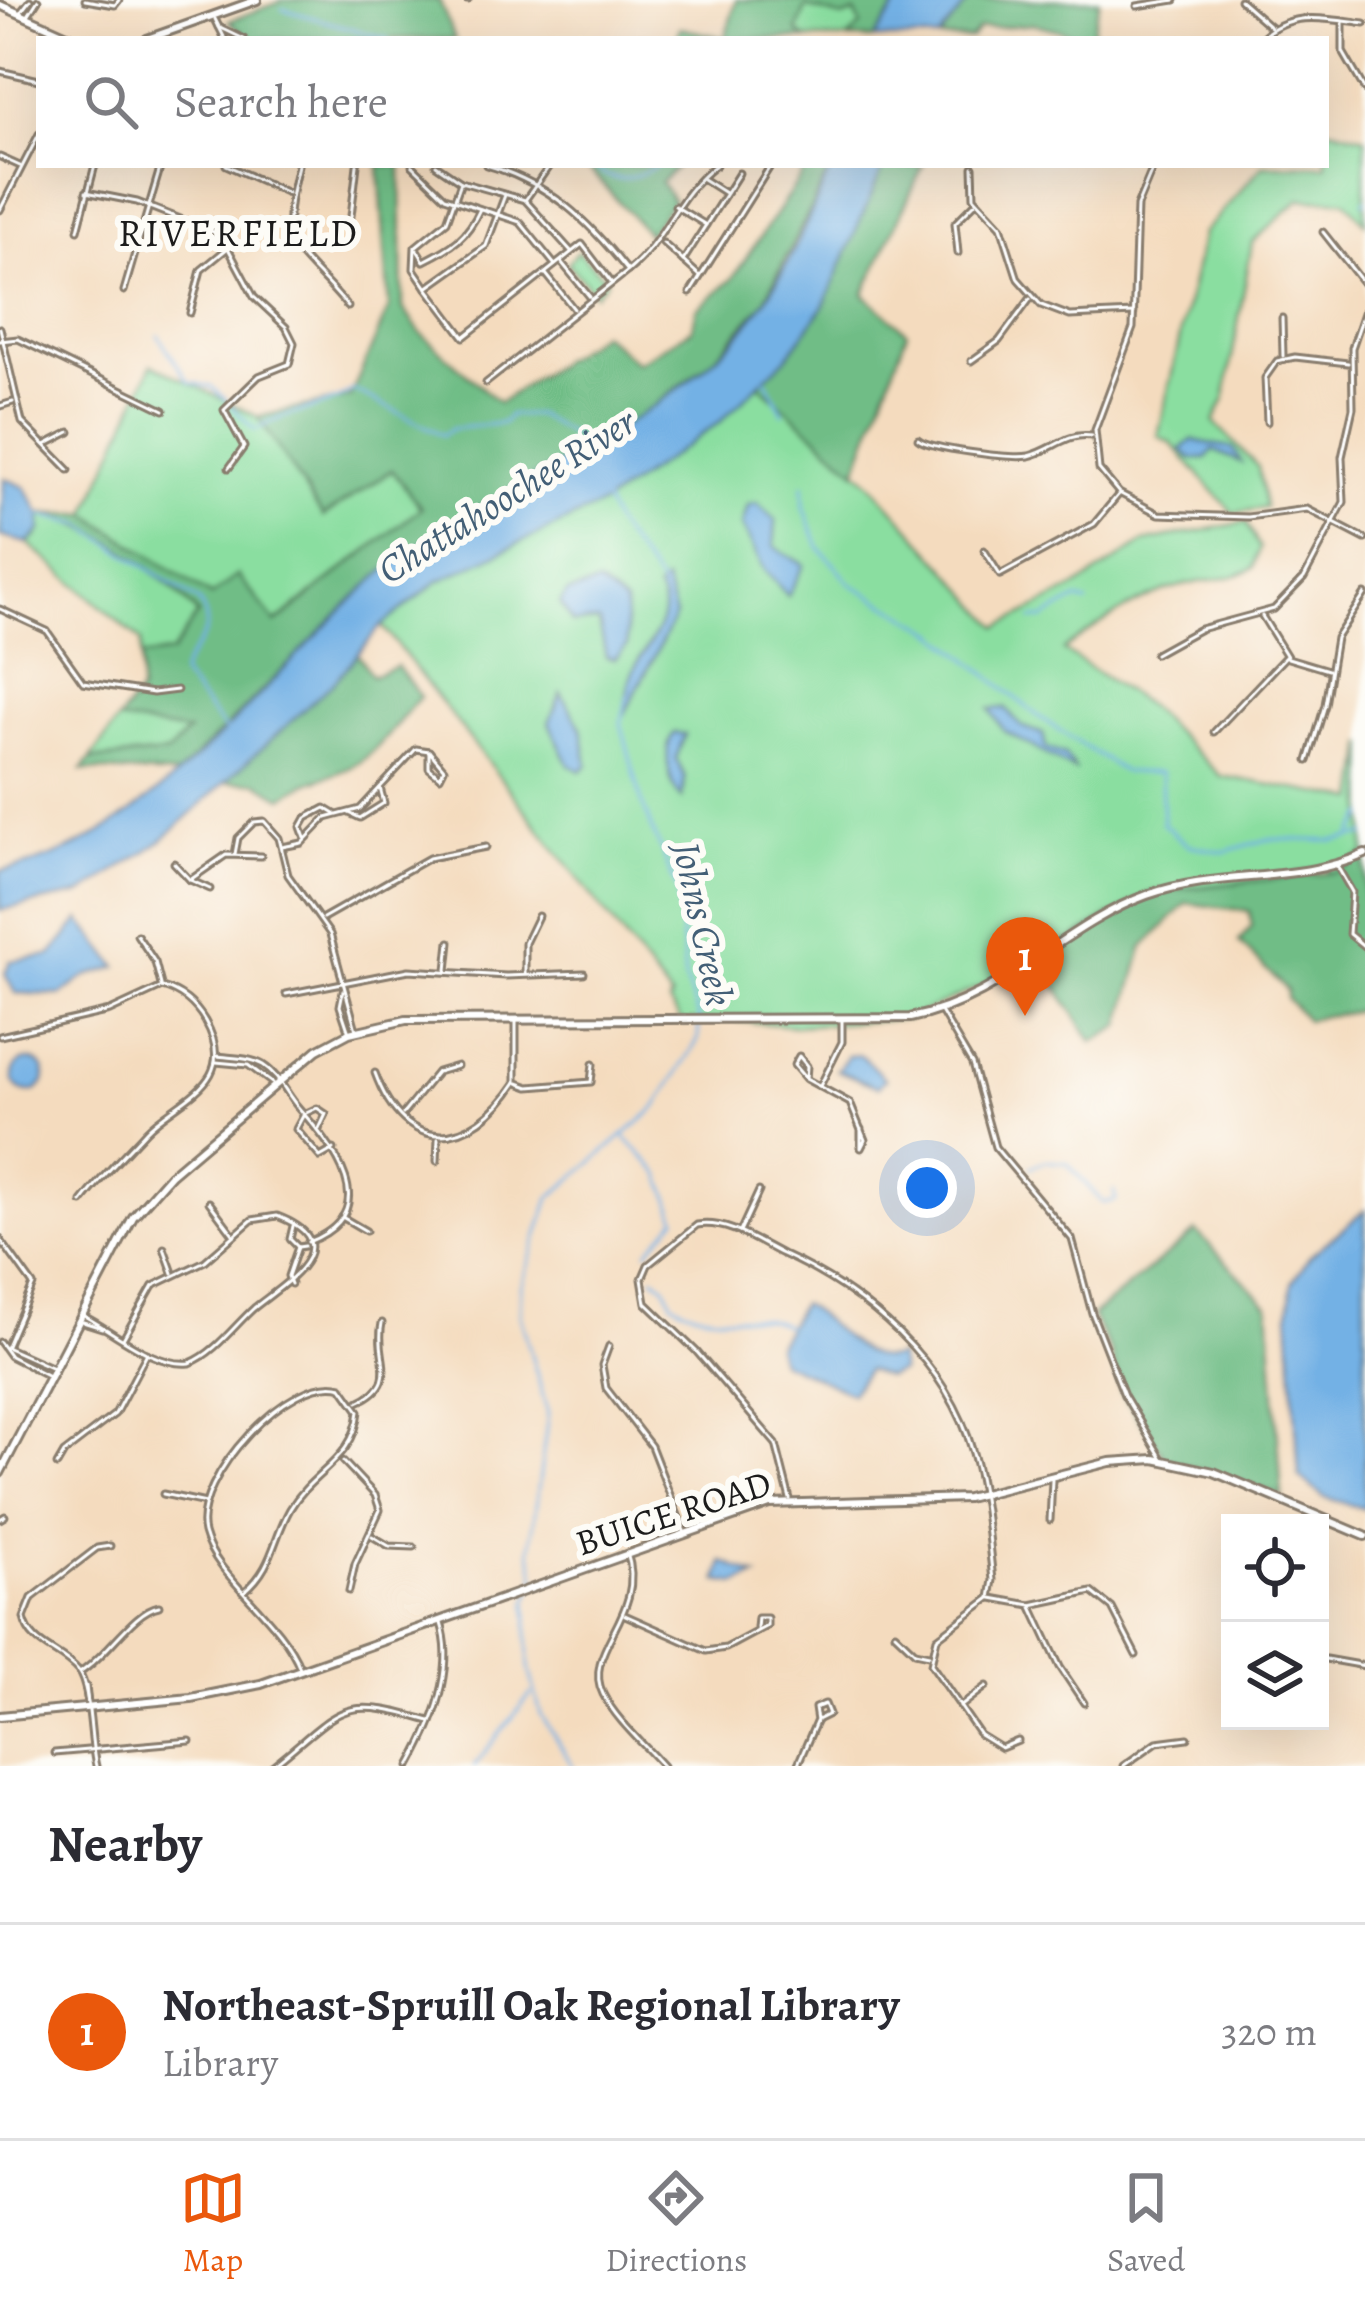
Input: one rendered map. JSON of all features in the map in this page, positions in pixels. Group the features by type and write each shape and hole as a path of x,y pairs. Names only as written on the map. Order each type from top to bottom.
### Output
{"street":[{"path":"22,17 30,0"},
{"path":"22,17 38,0"},
{"path":"88,0 115,5 119,0"},
{"path":"156,36 257,0"},
{"path":"1138,6 1174,0"},
{"path":"1240,0 1272,28"},
{"path":"0,5 61,36"},
{"path":"214,17 223,36"},
{"path":"1263,36 1272,28 1304,18 1365,24"},
{"path":"1343,21 1343,52 1365,90"},
{"path":"219,27 237,36"},
{"path":"0,71 36,79"},
{"path":"0,210 36,139"},
{"path":"0,157 21,166"},
{"path":"78,230 93,168"},
{"path":"124,291 160,168"},
{"path":"233,168 289,193"},
{"path":"297,168 289,193 289,238 299,256 347,307"},
{"path":"351,216 357,168"},
{"path":"415,168 433,190 520,222 555,265"},
{"path":"440,168 461,182 525,200 572,252"},
{"path":"495,168 538,183 568,213 596,230 628,271"},
{"path":"525,200 547,168"},
{"path":"486,382 661,241 675,206 712,168"},
{"path":"690,293 769,168"},
{"path":"974,168 977,202 1001,226 1014,272 1032,298 1070,316 1136,313"},
{"path":"1153,168 1135,221 1136,313 1094,437 1099,469 1119,493 1175,517 1248,517 1300,508 1365,539"},
{"path":"683,261 740,173"},
{"path":"700,178 727,194"},
{"path":"461,182 447,221 415,247 414,269 464,337 581,244 612,283"},
{"path":"86,192 206,227 230,246 254,297 286,327 294,344 289,364 260,376 224,410 244,447 229,468"},
{"path":"427,288 476,257 506,195"},
{"path":"958,253 955,223 977,202"},
{"path":"675,206 708,226"},
{"path":"415,247 424,261 452,248 468,234 480,208"},
{"path":"1323,232 1365,285"},
{"path":"661,241 702,277"},
{"path":"190,313 201,270 230,246"},
{"path":"561,261 592,298"},
{"path":"545,273 576,311"},
{"path":"970,361 999,341 1032,298"},
{"path":"1155,654 1200,629 1262,614 1298,587 1343,502 1342,458 1353,416 1350,363 1365,310"},
{"path":"1267,422 1265,379 1284,357 1282,318"},
{"path":"0,328 15,402 26,428 68,470"},
{"path":"1,341 18,339 164,410"},
{"path":"1284,357 1350,363"},
{"path":"0,406 15,402"},
{"path":"43,446 70,432"},
{"path":"918,439 930,447 1016,457 1073,435 1094,437"},
{"path":"984,550 998,575 1094,524 1119,493"},
{"path":"1308,761 1336,638 1365,594"},
{"path":"0,609 47,632 83,682 153,693 177,690"},
{"path":"1262,614 1286,656 1330,670"},
{"path":"1214,732 1286,656"},
{"path":"280,847 293,848 337,815 360,808 416,749 429,751"},
{"path":"347,812 360,818 384,803 380,787"},
{"path":"305,839 301,827 305,818 326,808 337,815"},
{"path":"235,854 238,838 257,820 273,829 288,875 321,919 343,986 340,1006 352,1031"},
{"path":"321,919 429,858 486,847"},
{"path":"190,880 213,861 235,854 261,856"},
{"path":"0,1473 148,1198 317,1050 352,1031 406,1020 842,1022 941,1011 986,992 1113,911 1153,893 1336,865 1365,854"},
{"path":"175,863 190,880 210,889"},
{"path":"1336,865 1352,892 1349,934 1365,946"},
{"path":"525,976 525,943 538,916"},
{"path":"137,935 155,962 162,987"},
{"path":"447,972 450,942"},
{"path":"286,994 343,986 396,971 525,976 584,973"},
{"path":"0,1036 110,1011 162,987 184,995 203,1018 214,1059 199,1093 148,1128 82,1202"},
{"path":"941,1011 972,1064 995,1147 1072,1239 1092,1313 1124,1395 1162,1460"},
{"path":"375,1073 401,1116 417,1130 438,1137 476,1126 516,1082 516,1020"},
{"path":"820,1088 842,1042 842,1022"},
{"path":"214,1059 267,1072 334,1149 348,1183 340,1216 326,1233 298,1247 287,1276 291,1284"},
{"path":"516,1082 529,1087 591,1082 593,1064"},
{"path":"401,1116 432,1076 457,1066"},
{"path":"806,1078 850,1103 860,1129"},
{"path":"318,1130 326,1114 317,1108 304,1114 296,1130 316,1155 334,1149"},
{"path":"437,1161 438,1137"},
{"path":"740,1233 759,1191"},
{"path":"208,1202 234,1235"},
{"path":"80,1317 148,1352 178,1364 198,1359 258,1305 291,1284 303,1270 306,1244 294,1225 268,1216 234,1235 205,1261 149,1291 123,1339"},
{"path":"340,1216 366,1231"},
{"path":"790,1502 776,1444 696,1351 652,1311 643,1291 648,1265 694,1227 715,1224 740,1233 838,1280 886,1319 958,1415 982,1496 990,1598"},
{"path":"294,1225 290,1239 298,1247"},
{"path":"0,1239 32,1286 6,1348"},
{"path":"164,1248 174,1275"},
{"path":"357,1402 378,1390 387,1378 382,1323"},
{"path":"0,1342 10,1356 51,1372"},
{"path":"614,1353 608,1348 606,1388 651,1446 684,1531"},
{"path":"57,1466 64,1453 116,1414 148,1352"},
{"path":"245,1592 266,1570 295,1502 341,1460 358,1423 357,1402 335,1385 303,1390 231,1451 208,1504 206,1539 245,1592 285,1635 301,1670"},
{"path":"341,1460 378,1502 379,1518 349,1591"},
{"name":"BUICE ROAD","path":"0,1716 219,1694 301,1670 684,1531 790,1502 982,1496 1110,1462 1162,1460 1214,1472 1365,1536"},
{"path":"1050,1520 1052,1478"},
{"path":"163,1494 208,1504"},
{"path":"370,1535 389,1546 414,1546"},
{"path":"96,1766 80,1673 30,1635 25,1612 32,1598 97,1548 110,1546"},
{"path":"626,1552 634,1583 601,1661 600,1687 663,1766"},
{"path":"1018,1741 1005,1748 989,1744 936,1679 930,1655 940,1634 990,1598 1031,1605 1091,1592 1112,1608 1136,1654"},
{"path":"1031,1605 1060,1667 1084,1703"},
{"path":"80,1673 109,1653 139,1616 160,1606"},
{"path":"623,1614 706,1651 727,1648 757,1628"},
{"path":"410,1766 430,1721 448,1658 440,1621"},
{"path":"895,1633 914,1652 930,1655"},
{"path":"1329,1660 1365,1666"},
{"path":"958,1708 987,1686"},
{"path":"272,1766 352,1707 376,1706 430,1721"},
{"path":"797,1766 817,1720"},
{"path":"1123,1766 1157,1742 1188,1738"},
{"path":"54,1753 190,1741"}],"green space":[{"path":"285,0 439,0 454,36 246,36 229,21"},
{"path":"736,0 901,0 876,36 851,36 861,25 855,13 843,18 806,7 797,31 803,36 726,36"},
{"path":"796,0 901,0 876,36 795,36 807,3"},
{"path":"964,0 1100,0 1092,36 1035,24 979,29 973,36 942,36"},
{"path":"680,28 716,36 677,36"},
{"path":"1329,128 1365,137 1365,223 1345,200 1300,199 1252,243 1225,399 1214,422 1258,467 1265,508 1233,513 1171,443 1158,436 1203,233 1260,168 1329,168"},
{"path":"379,168 401,168 403,308 420,332 499,403 601,333 637,363 692,329 697,309 732,279 807,168 831,168 763,304 712,361 619,433 377,577 177,775 82,770 90,760 168,753 188,732 118,721 140,692 141,657 171,653 198,614 126,552 83,528 41,514 87,514 211,596 238,575 276,623 421,508 392,470 323,517 258,417 350,397 389,308"},
{"path":"588,168 676,168 661,182 673,201 648,234"},
{"path":"876,168 922,168 864,294 907,332 856,471 756,382"},
{"path":"578,251 607,280 595,294 567,263"},
{"path":"152,364 258,417 323,517 393,470 422,508 275,623 211,596 87,514"},
{"path":"756,382 867,479 999,627 1077,587 1144,542 1246,522 1260,548 1254,567 1150,597 1063,650 1145,704 1221,776 1357,800 1365,742 1365,964 1334,937 1328,867 1109,916 1039,960 907,1019 794,1026 728,1020 683,1024 669,1003 671,998 379,622 453,568 578,511"},
{"path":"41,515 104,538 184,600 198,615 171,653 141,657 141,641 28,543 38,536"},
{"path":"354,648 372,676 397,666 420,697 376,748 351,768 303,785 283,798 257,782 215,782"},
{"path":"118,721 189,730 168,753 90,760"},
{"path":"1365,854 1365,1007 1358,1010 1307,1021 1287,999 1287,990 1239,942 1252,926 1249,911 1187,903 1143,948 1121,1026 1093,1042 1039,960 1152,892 1336,872"},
{"path":"1196,1231 1269,1306 1282,1496 1166,1459 1121,1392 1111,1353 1092,1316"}],"water":[{"path":"901,0 970,0 940,36 876,36"},
{"name":"Chattahoochee River","path":"831,168 883,168 824,306 787,357 721,421 605,503 437,582 381,626 337,679 160,842 81,894 0,910 0,871 54,856 105,830 155,794 333,618 416,547 602,439 693,377 751,321 791,256"},
{"path":"1192,440 1233,448 1241,462 1213,450 1206,459 1192,459 1181,449"},
{"path":"4,478 25,487 41,515 41,531 28,543 0,536"},
{"path":"757,503 776,520 774,546 804,565 788,596 764,570 742,525 748,505"},
{"path":"665,582 675,616 624,715 631,677 661,623 657,589"},
{"path":"598,584 625,604 627,646 615,659 606,657 599,621 572,623 560,603 567,593"},
{"path":"561,693 582,729 588,765 581,771 569,765 549,723"},
{"path":"1005,708 1021,726 1043,734 1046,748 1065,755 1076,771 1004,731 990,709"},
{"path":"674,733 685,734 676,759 685,777 682,798 668,767"},
{"path":"80,920 118,967 86,976 61,995 15,993 5,974 10,961 51,955"},
{"path":"861,1055 885,1079 878,1087 837,1070 848,1056"},
{"path":"29,1060 41,1064 45,1076 41,1088 29,1092 17,1088 13,1076 17,1064"},
{"path":"1365,1210 1365,1509 1323,1497 1299,1476 1289,1314 1292,1283 1309,1257"},
{"path":"801,1304 873,1356 898,1356 901,1372 886,1377 867,1370 851,1393 780,1361 776,1346"},
{"path":"723,1562 757,1576 736,1584 718,1581"}],"waterway":[{"path":"282,9 377,36"},
{"path":"597,168 617,179 652,168"},
{"path":"158,335 189,382 212,387 226,400"},
{"path":"766,379 783,413"},
{"name":"Chattahoochee River","path":"231,406 255,430 353,390 443,435 451,429 503,423 510,415 537,415 593,447"},
{"path":"803,485 804,507 819,547 851,584 935,632 1039,717 1124,772 1161,773 1163,824 1188,845 1223,852 1269,839 1332,841 1365,835"},
{"name":"Johns Creek","path":"605,502 615,525 663,588"},
{"path":"41,515 82,525 198,601 205,631 181,675 226,731"},
{"path":"1032,619 1043,619 1076,600 1087,603"},
{"name":"Johns Creek","path":"573,1766 541,1715 529,1668 527,1602 536,1579 530,1550 548,1414 520,1315 521,1287 550,1198 656,1108 698,1040 699,1018 685,980 678,892 643,806 621,723 628,695"},
{"path":"1353,834 1365,815"},
{"path":"626,1138 660,1174 677,1218 648,1251"},
{"path":"1031,1167 1045,1161 1067,1163 1103,1203 1116,1200 1114,1191"},
{"path":"654,1277 665,1285 672,1302 688,1310 760,1318 786,1326"},
{"path":"474,1766 531,1694"}],"place":[{"name":"Northeast-Spruill Oak Regional Library","path":"1025,1016"}],"district":[{"name":"RIVERFIELD","path":"239,232"}]}
